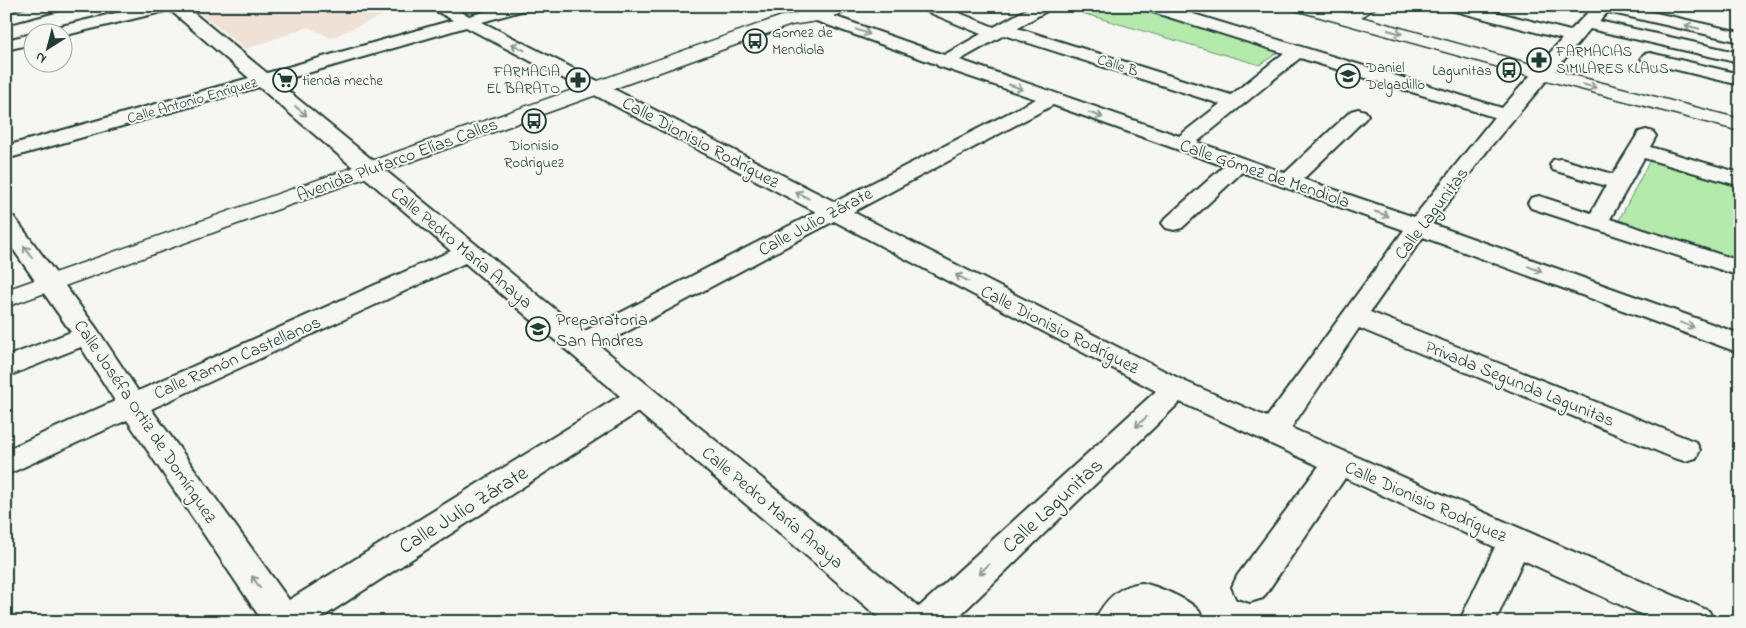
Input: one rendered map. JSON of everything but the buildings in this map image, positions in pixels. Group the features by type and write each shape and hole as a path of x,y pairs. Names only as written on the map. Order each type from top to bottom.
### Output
{"main road":[{"name":"Avenida Plutarco Elías Calles","path":"6,299 369,168 598,88 801,12 847,6"},
{"path":"1301,6 1542,73 1740,125"}],"street":[{"path":"6,19 57,6"},
{"path":"72,29 166,6"},
{"name":"Calle Pedro María Anaya","path":"175,6 910,622"},
{"name":"Calle Dionisio Rodríguez","path":"438,6 1176,388 1696,622"},
{"name":"Calle Antonio Enríquez","path":"12,152 522,6"},
{"name":"Calle B","path":"927,6 997,31 1233,102"},
{"path":"1149,6 1506,115"},
{"path":"1348,19 1369,6"},
{"path":"1453,6 1573,37"},
{"path":"1604,6 1740,37"},
{"name":"Calle Lagunitas","path":"1272,432 1420,227 1506,115 1585,23 1604,6"},
{"path":"944,62 1038,7"},
{"name":"Calle Gómez de Mendiola","path":"801,12 1420,227 1740,344"},
{"path":"1585,23 1740,58"},
{"path":"6,45 22,41"},
{"path":"1182,144 1297,51"},
{"path":"1650,58 1740,80"},
{"name":"Calle Julio Zárate","path":"580,345 1050,99"},
{"path":"1289,181 1358,115"},
{"path":"6,132 12,152"},
{"path":"1597,222 1643,142 1740,180"},
{"path":"1174,223 1238,164"},
{"path":"1561,165 1619,183"},
{"path":"1539,204 1740,269"},
{"name":"Calle Joséfa Ortiz de Domínguez","path":"6,222 87,335 132,405 284,622"},
{"name":"Calle Ramón Castellanos","path":"6,463 468,252"},
{"name":"Privada Segunda Lagunitas","path":"1355,316 1685,450"},
{"path":"6,368 87,335"},
{"name":"Calle Lagunitas","path":"928,622 1176,388"},
{"name":"Calle Julio Zárate","path":"284,622 641,396"},
{"path":"1250,587 1339,462"},
{"path":"1477,622 1515,541"},
{"path":"1112,622 1128,602 1141,598 1157,603 1186,622"}],"shaded area":[{"path":"190,6 393,6 397,9 331,38 308,27 246,49"}],"green space":[{"path":"1073,6 1140,6 1281,50 1260,65 1068,9"},
{"path":"1650,160 1740,187 1740,260 1618,222"}],"place":[{"name":"Gomez de Mendiola","path":"755,41"},
{"name":"FARMACIAS SIMILARES KLAUS","path":"1539,60"},
{"name":"Lagunitas","path":"1509,70"},
{"name":"Daniel Delgadillo","path":"1348,76"},
{"name":"tienda meche","path":"285,80"},
{"name":"FARMACIA EL BARATO","path":"578,80"},
{"name":"Dionisio Rodriguez","path":"534,121"},
{"name":"Preparatoria San Andres","path":"538,329"}]}
